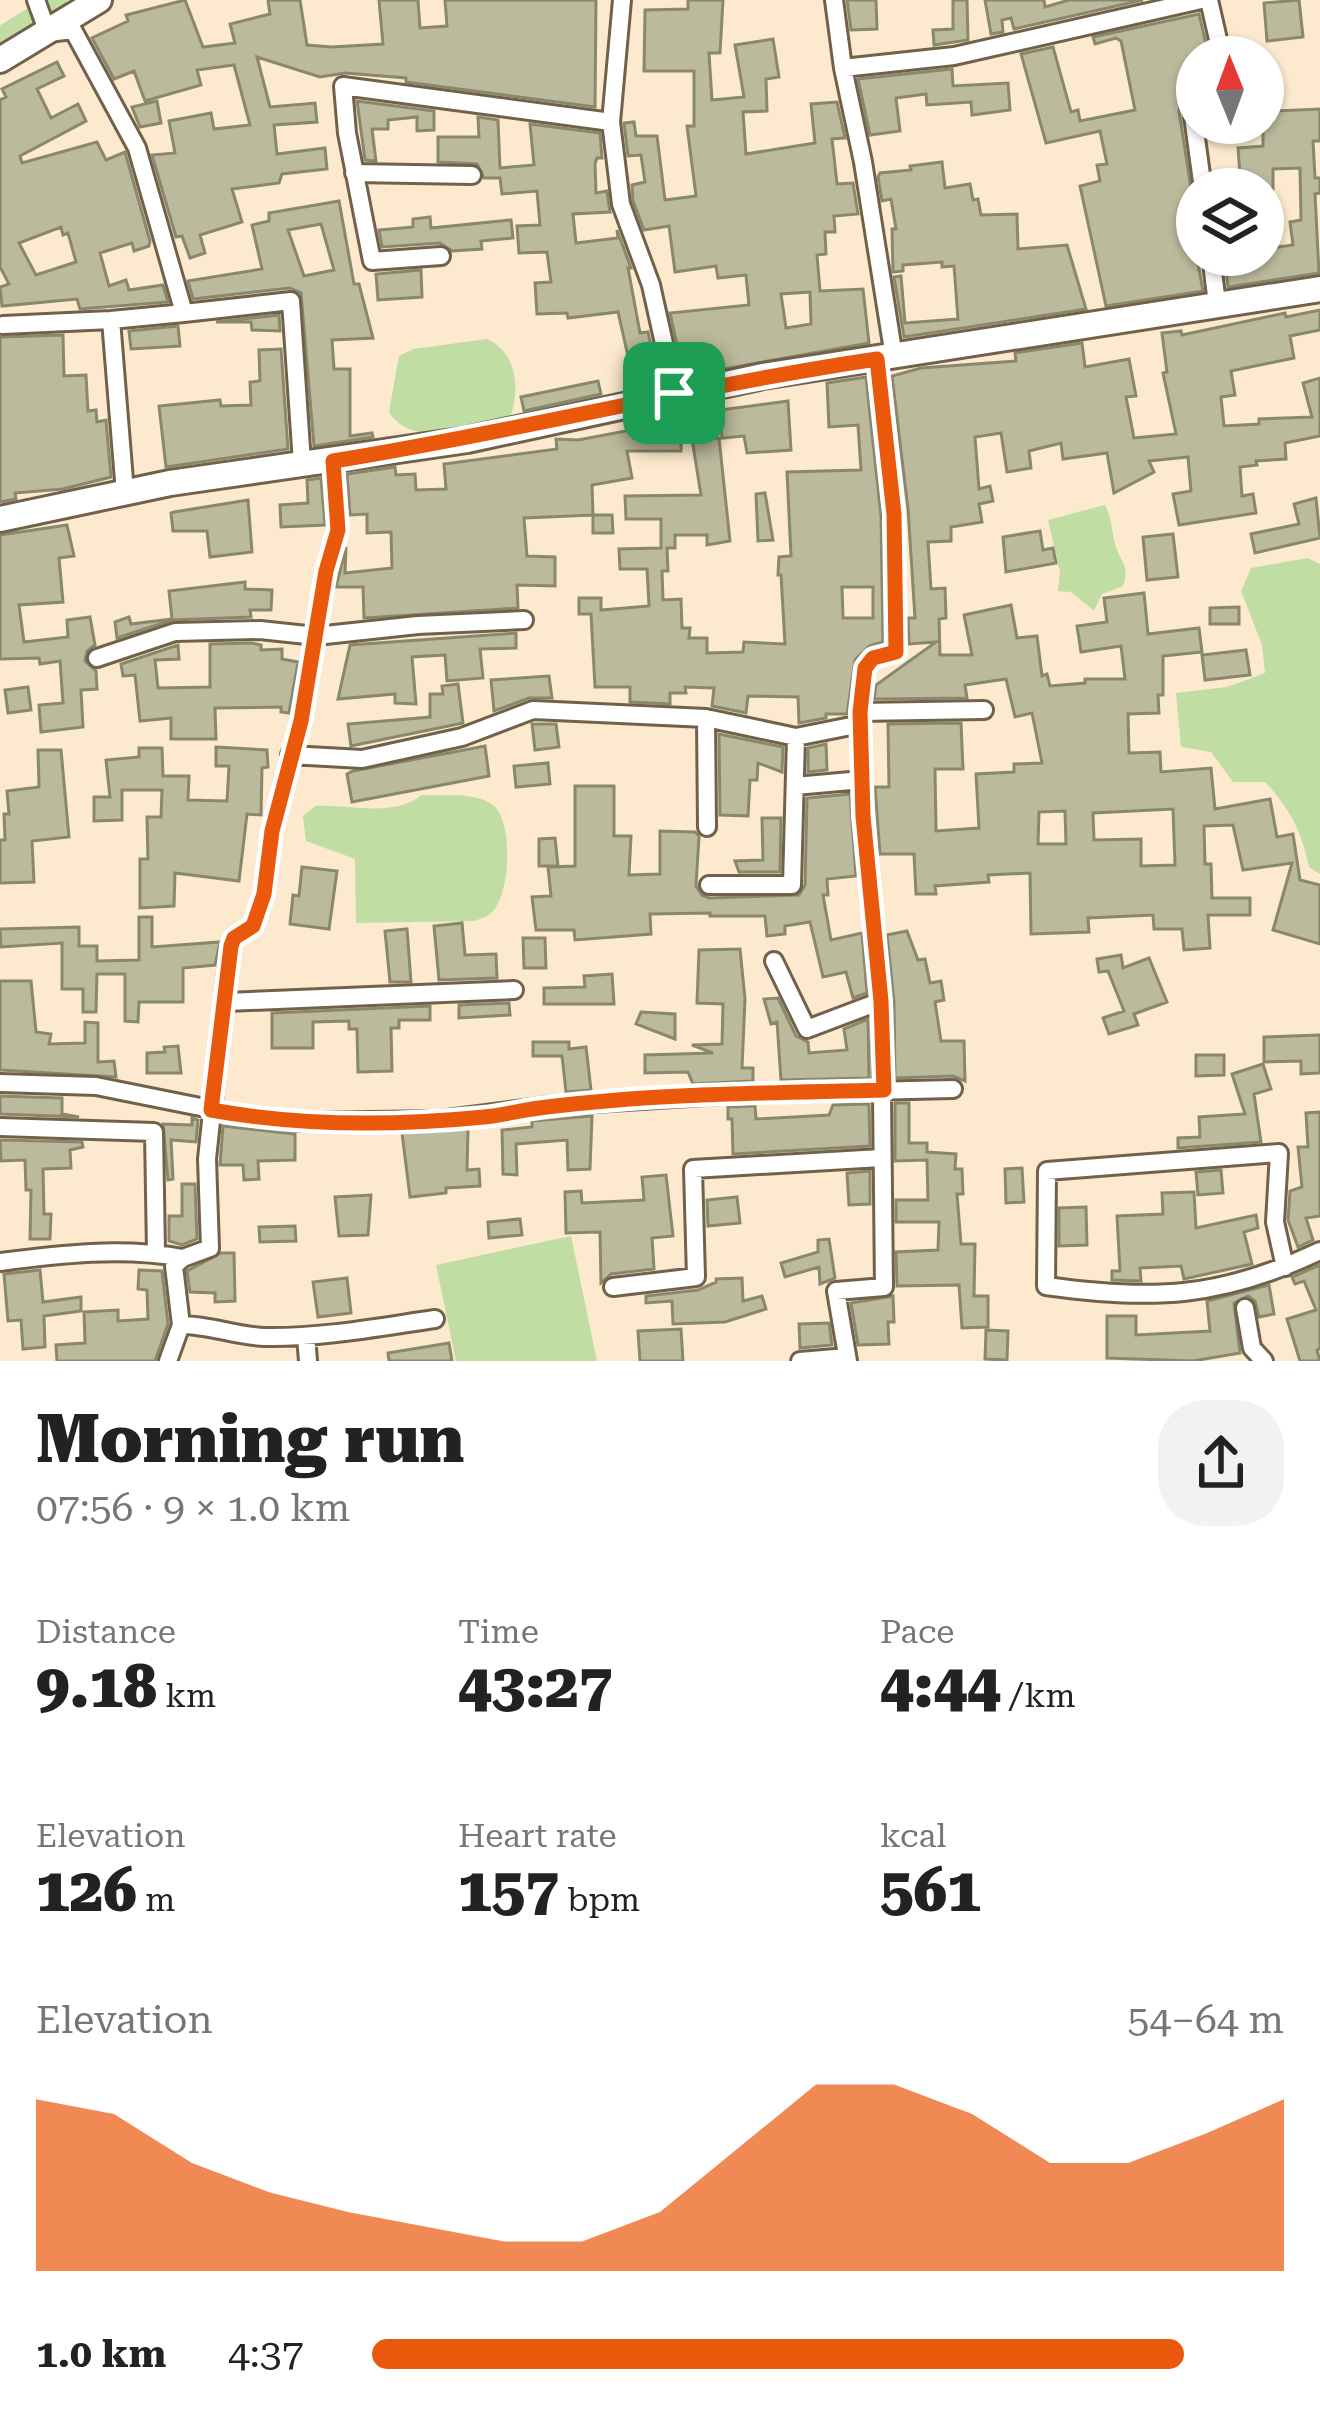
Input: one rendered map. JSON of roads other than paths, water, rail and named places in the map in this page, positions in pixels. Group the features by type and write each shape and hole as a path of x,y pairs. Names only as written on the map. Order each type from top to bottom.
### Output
{"street":[{"path":"35,0 48,32"},
{"path":"0,60 99,0"},
{"path":"622,0 611,122 621,204 651,284 674,393"},
{"path":"800,1361 848,1359 836,1291 884,1286 881,1001 861,718 865,668 873,658 896,652 894,514 886,358 863,162 834,0"},
{"path":"843,68 954,56 1205,0 1216,36"},
{"path":"48,32 73,30 137,148 184,313"},
{"path":"441,256 372,261 343,86 611,122"},
{"path":"354,173 472,175"},
{"path":"1214,276 1217,304"},
{"path":"0,519 302,463 466,440 674,393 1320,290"},
{"path":"3,325 111,320 291,301 302,463"},
{"path":"111,320 125,494"},
{"path":"168,1361 181,1325 174,1266 210,1249 207,1159 231,946 234,938 253,926 264,894 272,831 301,721 326,571 338,530 333,461"},
{"path":"97,658 175,632 260,630 316,636 524,620"},
{"path":"290,755 362,760 462,737 533,710 706,718 796,737 861,718 983,710"},
{"path":"706,718 706,827"},
{"path":"709,885 792,885 796,737"},
{"path":"795,787 862,780"},
{"path":"774,961 807,1029 881,1001"},
{"path":"227,1002 514,990"},
{"path":"0,1082 96,1086 211,1110 301,1122 488,1117 548,1106 736,1094 952,1089"},
{"path":"153,1098 155,1252"},
{"path":"0,1127 154,1132"},
{"path":"1285,1267 1275,1222 1279,1153 1047,1171 1046,1286 1123,1297 1196,1292 1285,1267 1320,1251"},
{"path":"613,1287 696,1277 693,1169 881,1158"},
{"path":"0,1262 73,1253 155,1252 184,1258"},
{"path":"1246,1308 1252,1348 1264,1361"},
{"path":"181,1325 207,1325 250,1336 306,1336 436,1319"},
{"path":"306,1336 308,1361"}],"waterway":[{"path":"0,36 58,0"}]}
